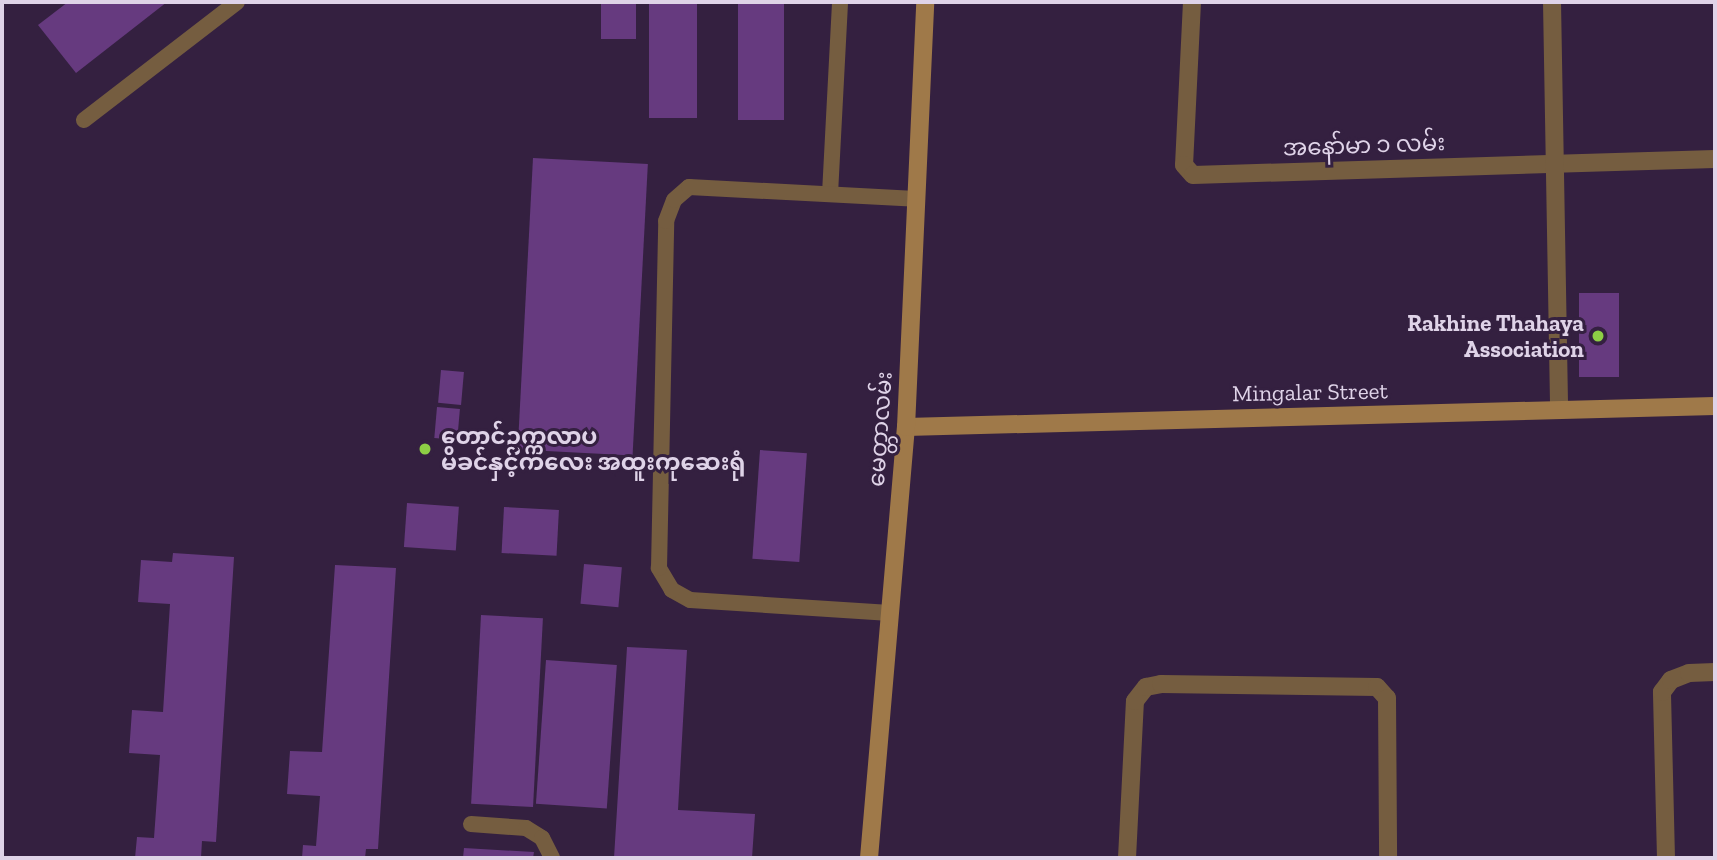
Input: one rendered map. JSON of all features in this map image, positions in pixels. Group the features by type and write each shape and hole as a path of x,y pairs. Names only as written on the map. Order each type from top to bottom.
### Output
{"main road":[{"name":"မေတ္တာလမ်း","path":"869,858 906,427 925,2"},
{"name":"Mingalar Street","path":"906,427 1715,406"}],"street":[{"name":"အနော်မာ ၁ လမ်း","path":"1192,2 1184,165 1193,175 1715,159"},
{"path":"1552,2 1559,410"},
{"path":"1666,858 1662,692 1671,680 1689,673 1715,672"},
{"path":"1127,858 1135,701 1146,687 1174,684 1377,687 1387,698 1388,858"}],"lane":[{"path":"84,120 237,2"},
{"path":"830,194 840,2"},
{"path":"890,613 690,600 671,590 659,568 666,221 674,200 689,187 916,199"},
{"path":"471,824 526,828 542,838 552,858"}],"building":[{"path":"68,2 167,2 76,73 38,25"},
{"path":"601,2 636,2 636,39 601,39"},
{"path":"649,2 697,2 697,118 649,118"},
{"path":"738,2 784,2 784,120 738,120"},
{"path":"533,158 648,164 633,456 518,450"},
{"name":"Rakhine Thahaya Association","path":"1579,293 1619,293 1619,377 1579,377"},
{"path":"441,370 464,372 461,405 438,403"},
{"path":"437,407 460,409 457,440 434,438"},
{"path":"760,450 807,453 799,562 752,559"},
{"path":"407,503 459,507 456,551 404,547"},
{"path":"504,507 559,510 557,556 502,553"},
{"path":"173,553 234,557 216,842 202,841 201,858 135,858 137,837 154,838 160,755 129,753 132,710 163,712 170,604 138,602 141,560 172,562"},
{"path":"584,564 622,567 618,607 581,604"},
{"path":"335,565 396,568 378,849 366,849 365,858 302,858 303,845 316,846 320,796 287,794 290,751 322,752"},
{"path":"481,615 543,618 533,807 471,804"},
{"path":"627,647 687,650 678,810 755,814 752,858 614,858"},
{"path":"546,660 617,665 607,809 536,804"},
{"path":"464,848 534,852 533,858 463,858"}],"place":[{"name":"Rakhine Thahaya Association","path":"1598,336"},
{"name":"တောင်ဥက္ကလာပ မိခင်နှင့်ကလေး အထူးကုဆေးရုံ","path":"425,449"}]}
